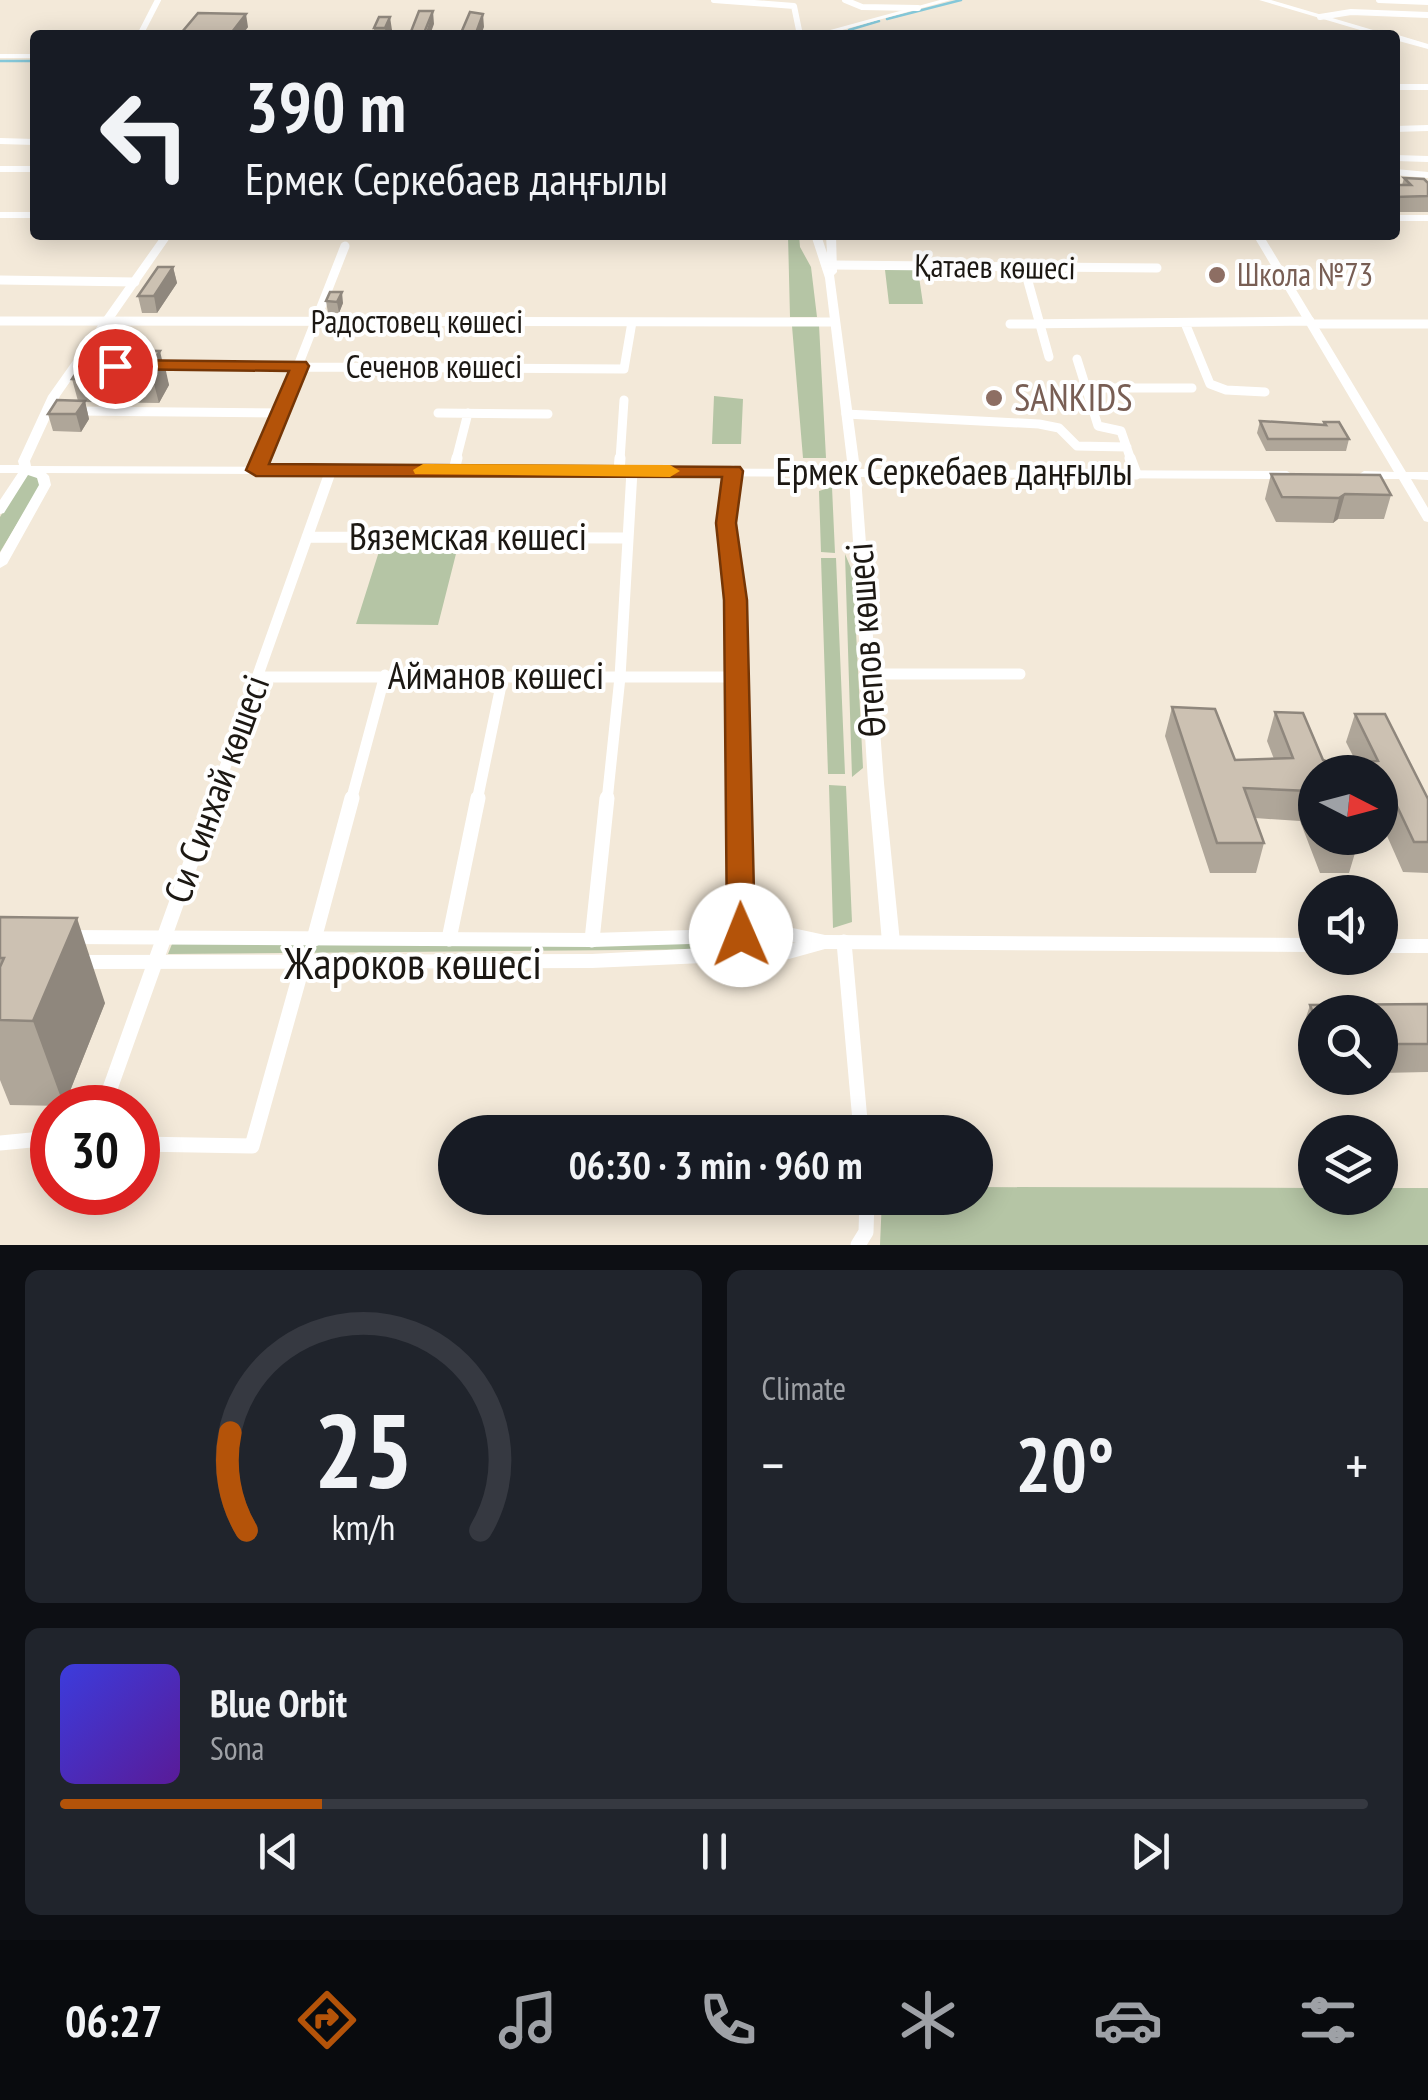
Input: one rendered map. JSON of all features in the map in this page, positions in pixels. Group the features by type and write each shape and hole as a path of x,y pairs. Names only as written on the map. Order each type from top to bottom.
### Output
{"main road":[{"path":"1264,0 1368,30"},
{"path":"1400,39 1428,47"},
{"path":"0,214 30,214"},
{"path":"1400,218 1428,218"},
{"name":"Жароков көшесі","path":"36,937 592,940 788,934 834,942 1298,945"},
{"name":"Жароков көшесі","path":"58,962 592,962 789,952 834,942"},
{"path":"1398,946 1428,946"}],"street":[{"path":"143,30 158,0"},
{"path":"714,0 794,6 799,30"},
{"path":"845,0 862,7 888,3 918,8"},
{"path":"835,30 948,0"},
{"path":"1379,0 1428,2"},
{"path":"1320,17 1351,12 1428,15"},
{"path":"0,56 30,56"},
{"path":"1400,87 1428,87"},
{"path":"1400,128 1428,128"},
{"path":"0,141 30,142"},
{"path":"1400,172 1428,172 1424,159"},
{"path":"0,169 30,169"},
{"path":"0,510 26,469 24,460 46,410 164,240"},
{"name":"Өтепов көшесі","path":"818,240 832,271"},
{"name":"Өтепов көшесі","path":"831,240 834,322 854,472 891,942"},
{"path":"1261,240 1428,518"},
{"path":"256,470 346,246"},
{"path":"1024,267 1050,357"},
{"name":"Қатаев көшесі","path":"832,271 1157,268"},
{"path":"0,280 135,282"},
{"name":"Радостовец көшесі","path":"0,321 834,322"},
{"name":"Сеченов көшесі","path":"134,366 624,369 632,322"},
{"path":"1185,323 1210,384 1237,392 1265,392"},
{"path":"1010,324 1428,324"},
{"path":"1078,359 1098,426 1121,430 1136,474"},
{"path":"78,366 96,366"},
{"path":"1086,388 1192,388"},
{"path":"592,940 620,676 628,538 624,400"},
{"path":"57,410 281,413"},
{"path":"438,413 548,414"},
{"path":"454,470 468,413"},
{"path":"846,414 1039,424 1059,428 1077,446 1127,447"},
{"name":"Ермек Серкебаев даңғылы","path":"0,469 1305,475"},
{"path":"0,564 6,544 46,485 43,476 26,469"},
{"name":"Си Синхай көшесі","path":"110,1085 331,470"},
{"path":"733,471 726,523 736,600 741,935"},
{"path":"1344,475 1428,476"},
{"name":"Вяземская көшесі","path":"308,536 628,538"},
{"path":"869,674 1020,674"},
{"path":"314,939 386,676"},
{"path":"449,940 503,676"},
{"name":"Айманов көшесі","path":"257,677 735,677"},
{"path":"834,942 859,1115"},
{"path":"160,1144 252,1146 303,964"},
{"path":"0,1143 30,1140"},
{"path":"858,1245 866,1232 867,1215"}],"green space":[{"path":"788,240 799,240 811,267 817,317 790,317"},
{"path":"885,270 918,270 923,304 889,304"},
{"path":"819,325 826,458 803,458 792,326"},
{"path":"714,396 743,399 741,444 712,444"},
{"path":"27,472 43,481 0,552 0,517"},
{"path":"832,487 835,553 821,552 819,491"},
{"path":"382,542 459,542 438,625 356,624"},
{"path":"845,554 853,573 863,768 852,777"},
{"path":"821,558 836,558 845,774 828,774"},
{"path":"829,785 846,786 852,922 833,928"},
{"path":"172,944 743,944 744,949 168,954"},
{"path":"993,1187 1298,1188 1298,1215 1398,1215 1398,1188 1428,1188 1428,1245 880,1245 881,1215 993,1215"}],"building":[{"path":"419,11 433,11 425,30 412,30"},
{"path":"470,12 483,14 477,30 462,30"},
{"path":"198,13 246,14 234,30 184,30"},
{"path":"379,17 390,17 385,28 374,28"},
{"path":"1404,178 1424,179 1428,196 1400,197 1400,185 1411,185"},
{"path":"158,267 173,267 154,296 138,296"},
{"path":"330,292 342,292 337,302 326,301"},
{"path":"91,350 160,351 153,362 164,362 153,380 72,379"},
{"path":"57,400 85,401 76,414 48,414"},
{"path":"1260,421 1326,425 1324,422 1339,422 1349,439 1268,439"},
{"path":"1271,474 1380,475 1391,495 1282,497"},
{"path":"1172,707 1215,709 1235,760 1293,758 1275,712 1303,713 1321,755 1298,755 1298,790 1244,788 1264,843 1217,843"},
{"path":"1355,714 1385,714 1428,799 1428,842 1414,842 1398,808 1398,755 1375,755"},
{"path":"0,917 77,918 33,1021 0,1020 0,967 4,958 0,958"},
{"path":"1398,1004 1428,1004 1428,1044 1398,1044"}],"waterway":[{"path":"887,19 961,0"},
{"path":"849,30 879,21"},
{"path":"0,61 30,61"}],"slow traffic":[{"path":"423,470 670,471"}],"place":[{"name":"Школа №73","path":"1217,275"},
{"name":"SANKIDS","path":"994,398"}],"route":[{"path":"115,366 300,366 256,470 733,471 726,523 736,600 741,935"}]}
